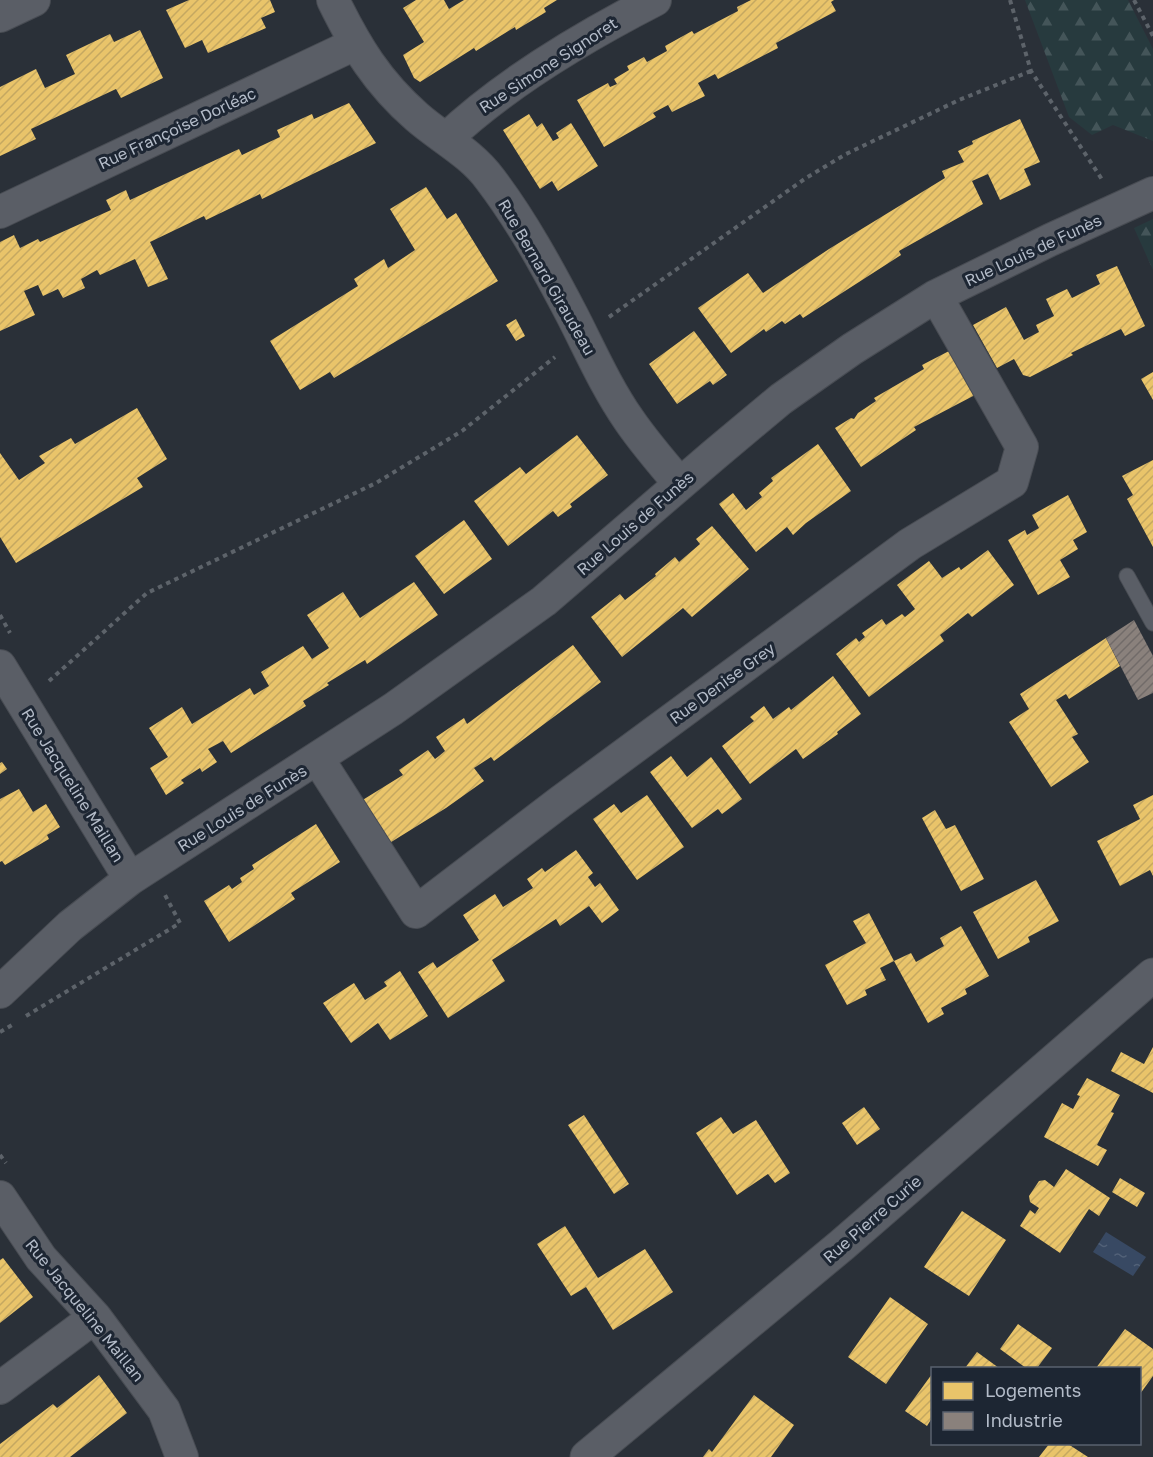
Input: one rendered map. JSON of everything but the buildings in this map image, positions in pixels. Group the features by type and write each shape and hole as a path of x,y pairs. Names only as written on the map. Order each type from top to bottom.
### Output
{"street":[{"path":"0,16 34,0"},
{"name":"Rue Bernard Giraudeau","path":"333,0 355,44 393,94 418,118 468,156 489,177 534,246 628,419 680,484"},
{"name":"Rue Simone Signoret","path":"446,139 496,95 615,20 655,0"},
{"name":"Rue Françoise Dorléac","path":"0,212 355,44"},
{"name":"Rue Louis de Funès","path":"130,879 393,710 544,601 781,399 852,349 936,297 1153,193"},
{"name":"Rue Denise Grey","path":"318,759 416,912 570,795 910,544 1012,482 1022,447 936,297"},
{"name":"Rue Jacqueline Maillan","path":"0,666 130,879 70,926 0,992"},
{"name":"Rue Pierre Curie","path":"587,1457 842,1245 1153,975"},
{"name":"Rue Jacqueline Maillan","path":"0,1197 42,1258 95,1317 164,1410 182,1457"},
{"path":"0,1388 95,1317"}],"lane":[{"path":"1127,576 1153,623"}],"path":[{"path":"1010,0 1031,70 1105,184"},
{"path":"1134,0 1153,36"},
{"path":"22,703 147,593 376,483 462,431 582,334 806,178 846,154 959,100 1031,70"}],"green space":[{"path":"1025,0 1128,0 1153,49 1153,141 1113,125 1092,135 1069,117"},
{"path":"1153,219 1153,270 1134,228"}],"water":[{"path":"1106,1232 1146,1257 1133,1276 1093,1252"}]}
